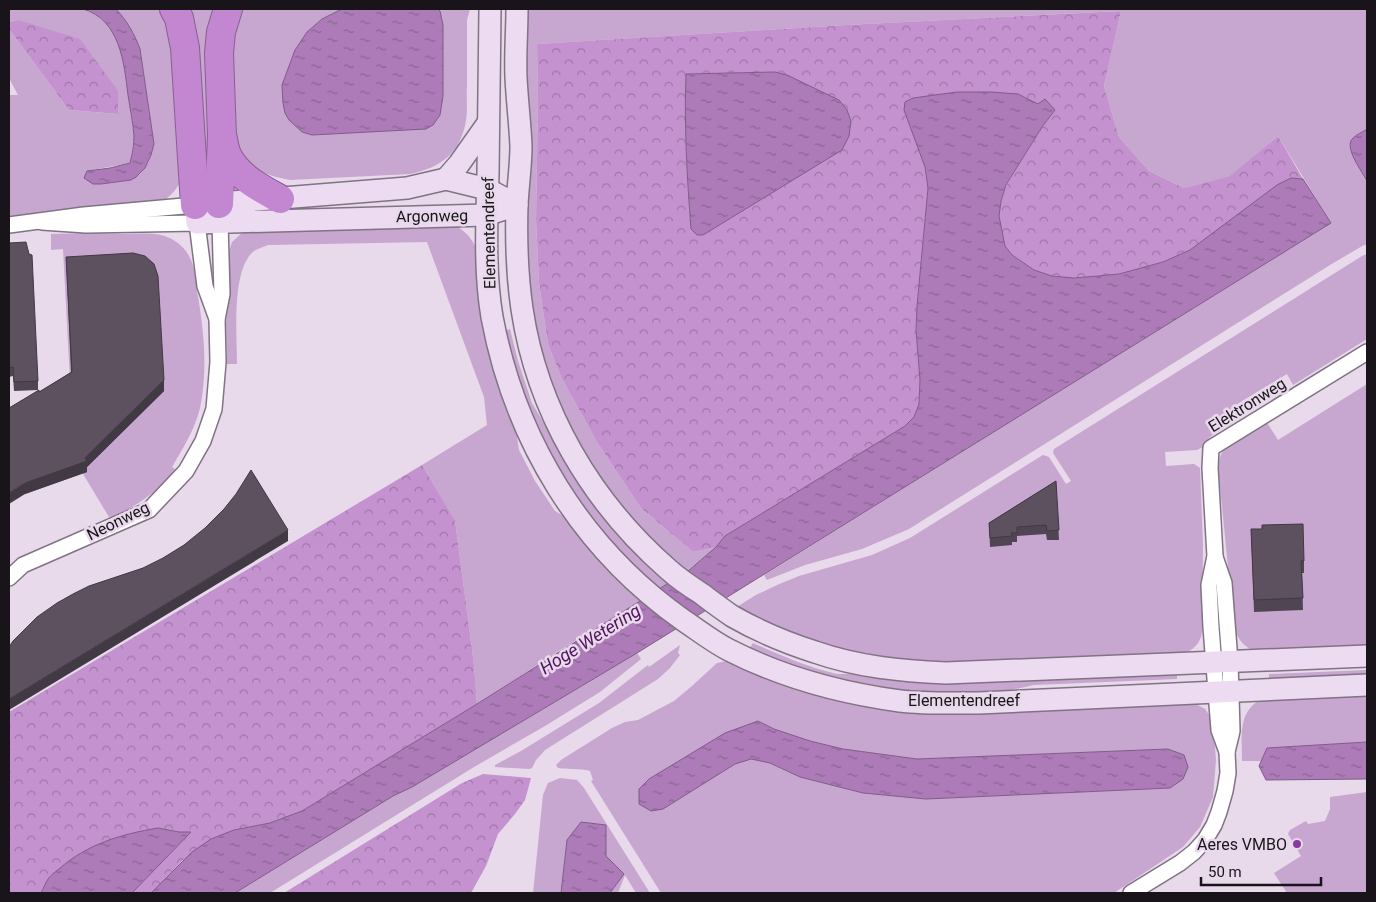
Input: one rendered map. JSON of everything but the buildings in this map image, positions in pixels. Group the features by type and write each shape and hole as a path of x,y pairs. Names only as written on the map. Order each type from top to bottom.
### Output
{"highway":[{"path":"174,9 179,18 185,48 208,214"},
{"path":"208,214 222,136 219,52 221,32 228,9"},
{"path":"222,136 227,155 238,171 256,185 280,199"}],"main road":[{"name":"Elementendreef","path":"490,9 486,258 492,316 507,377 528,433 552,479 572,509 595,538 642,588 667,608 727,649 774,670 813,684 855,694 901,701 979,703 1367,685"},
{"name":"Elementendreef","path":"517,9 516,76 521,147 517,205 518,267 522,310 531,351 552,412 579,465 599,495 623,525 670,571 731,615 786,642 853,663 910,671 946,673 1367,656"},
{"path":"446,179 488,123"},
{"name":"Argonweg","path":"208,214 280,199 407,188 446,179 487,189 517,205"},
{"name":"Argonweg","path":"208,214 486,215 517,205"}],"street":[{"name":"Argonweg","path":"9,225 84,215 208,214"},
{"name":"Neonweg","path":"9,578 23,565 149,510 186,471 203,441 214,409 218,362 216,319 205,286 208,214"},
{"name":"Neonweg","path":"208,214 222,294 216,319"},
{"name":"Elektronweg","path":"1132,893 1180,863 1205,840 1219,812 1225,791 1228,773 1227,752 1232,731 1223,692 1224,583 1215,556 1210,468 1212,448 1367,352"}],"shaded area":[{"path":"9,9 83,9 96,15 117,38 124,61 134,137 130,163 87,171 93,184 101,184 131,180 140,174 148,163 154,144 140,49 124,18 116,9 165,9 172,23 182,177 177,188 170,196 163,201 91,211 9,217 9,95 18,95 9,78 9,29 69,110 117,114 118,91 18,20 9,22"},
{"path":"185,9 213,9 209,26 214,161 202,161"},
{"path":"234,9 342,9 322,19 307,32 295,50 289,120 302,132 440,11 438,9 470,9 467,20 467,116 459,142 454,150 440,163 431,168 410,174 290,180 272,176 255,169 245,161 236,147 229,30"},
{"path":"522,9 1367,9 1367,129 1352,138 1350,150 1367,181 1367,245 1330,265 909,529 862,549 805,565 767,580 764,575 1331,223 1278,136 1231,176 1184,188 1149,171 1119,137 1104,86 1121,11 846,25 537,44 536,220 539,283 548,344 561,377 597,442 641,508 693,552 716,547 684,573 636,527 576,444 545,371 526,285"},
{"path":"455,225 471,239 479,257 519,450 535,481 555,511 567,518 644,599 477,704 474,665 455,520 422,465 487,425 484,397 427,242 268,245 254,251 247,260 242,272 239,287 236,321 237,364 227,364 228,255 232,242 244,231"},
{"path":"51,234 157,234 169,238 184,248 190,258 195,274 204,349 204,379 200,408 192,431 172,467 175,469 165,482 147,497 129,509 109,517 39,401 70,381 63,249 51,250"},
{"path":"1367,254 1367,339 1293,385 1287,374 1234,406 1240,417 1216,432 1203,447 1197,450 1165,452 1166,466 1194,464 1200,468 1203,545 1202,631 1198,643 1189,651 1181,655 966,665 904,663 817,645 735,608 756,595 799,576 872,555 910,538 1043,455 1049,457 1066,484 1071,481 1053,453 1054,449"},
{"path":"510,329 532,403 556,444 670,582 657,590 627,562 567,487 526,408 503,331"},
{"path":"1367,384 1367,647 1254,651 1241,642 1234,628 1219,476 1220,457 1226,446 1266,421 1278,440"},
{"path":"753,643 804,664 837,674 1177,671 1177,679 1034,685 997,693 912,694 830,680 749,649"},
{"path":"680,645 678,653 680,655 658,679 545,750 532,768 495,767 495,765 599,703 648,665 649,667"},
{"path":"637,653 641,659 600,692 270,893 235,893 393,796 412,787"},
{"path":"727,661 744,665 836,698 1194,703 1205,709 1213,724 1216,760 1213,797 1200,827 1183,847 1114,893 661,893 591,781 593,780 590,771 558,768 556,765 612,728 625,722 638,720 674,701 717,663","holes":["758,721 774,729 810,741 843,749 917,759 1168,749 1170,788 926,799 863,793 800,777 770,763 751,758 735,764"]},
{"path":"1367,670 1367,678 1269,682 1269,674"},
{"path":"1367,693 1367,742 1268,748 1261,761 1242,761 1242,733 1245,716 1256,703 1265,698"},
{"path":"560,778 577,780 584,788 650,893 636,893 625,875 618,893 610,893 624,874 605,856 606,825 567,840 561,893 533,893 543,795 548,783"},
{"path":"1367,792 1367,893 1287,893 1274,873 1301,856 1288,834 1290,830 1306,821 1308,824 1325,821 1330,809 1330,797"}],"green space":[{"path":"1121,11 1104,86 1119,137 1149,171 1184,188 1230,176 1278,136 1303,179 1291,178 1190,250 1163,262 1119,274 1074,278 1052,276 1034,270 1012,255 1005,246 999,217 1001,201 1006,186 1042,127 1055,110 1018,94 920,149 928,188 916,330 920,380 919,404 914,417 905,426 725,536 716,547 693,552 641,508 597,442 561,377 548,344 539,283 536,220 537,44 846,25","holes":["775,72 787,75 691,229 686,152 686,74"]},
{"path":"18,20 80,39 118,91 118,114 69,110 9,29 9,22"},
{"path":"422,465 455,520 474,665 477,704 302,811 270,823 234,830 183,860 151,893 132,893 190,832 158,828 49,878 41,893 9,893 9,712"},
{"path":"483,774 531,778 525,800 498,834 486,866 471,893 284,893 462,783"}],"water":[{"path":"83,9 116,9 130,28 140,49 154,144 145,168 131,180 93,184 84,178 87,171 130,163 134,136 122,56 118,44 105,22"},
{"path":"342,9 438,9 440,11 443,25 443,96 440,115 433,125 426,129 312,135 302,132 289,120 283,103 282,85 295,50 307,32 322,19"},
{"path":"775,72 787,75 839,100 847,110 851,121 849,136 842,150 703,235 697,235 691,229 687,171 686,74"},
{"name":"Hoge Wetering","path":"957,92 1018,94 1038,104 1045,99 1055,110 1042,127 1006,185 999,216 1005,246 1012,255 1034,270 1052,276 1074,278 1119,274 1163,262 1190,250 1277,185 1291,178 1303,179 1331,223 637,653 412,787 393,796 235,893 151,893 192,852 211,839 234,830 270,823 302,811 477,704 689,570 716,547 725,536 905,426 914,417 919,404 917,306 928,188 925,167 904,110 905,102 913,98"},
{"path":"1367,129 1367,181 1354,159 1350,147 1353,138"},
{"path":"758,721 774,729 810,741 843,749 917,759 1168,749 1184,755 1188,767 1183,779 1170,788 926,799 863,793 800,777 770,763 751,759 735,764 663,809 651,811 639,804 639,789 649,779 725,733"},
{"path":"1367,742 1367,779 1266,780 1259,766 1267,748"},
{"path":"581,822 606,825 606,856 624,874 610,893 561,893 567,840"},
{"path":"158,828 191,832 132,893 41,893 50,876 81,853 105,841 131,833"}],"place":[{"name":"Aeres VMBO","path":"1297,844"}]}
